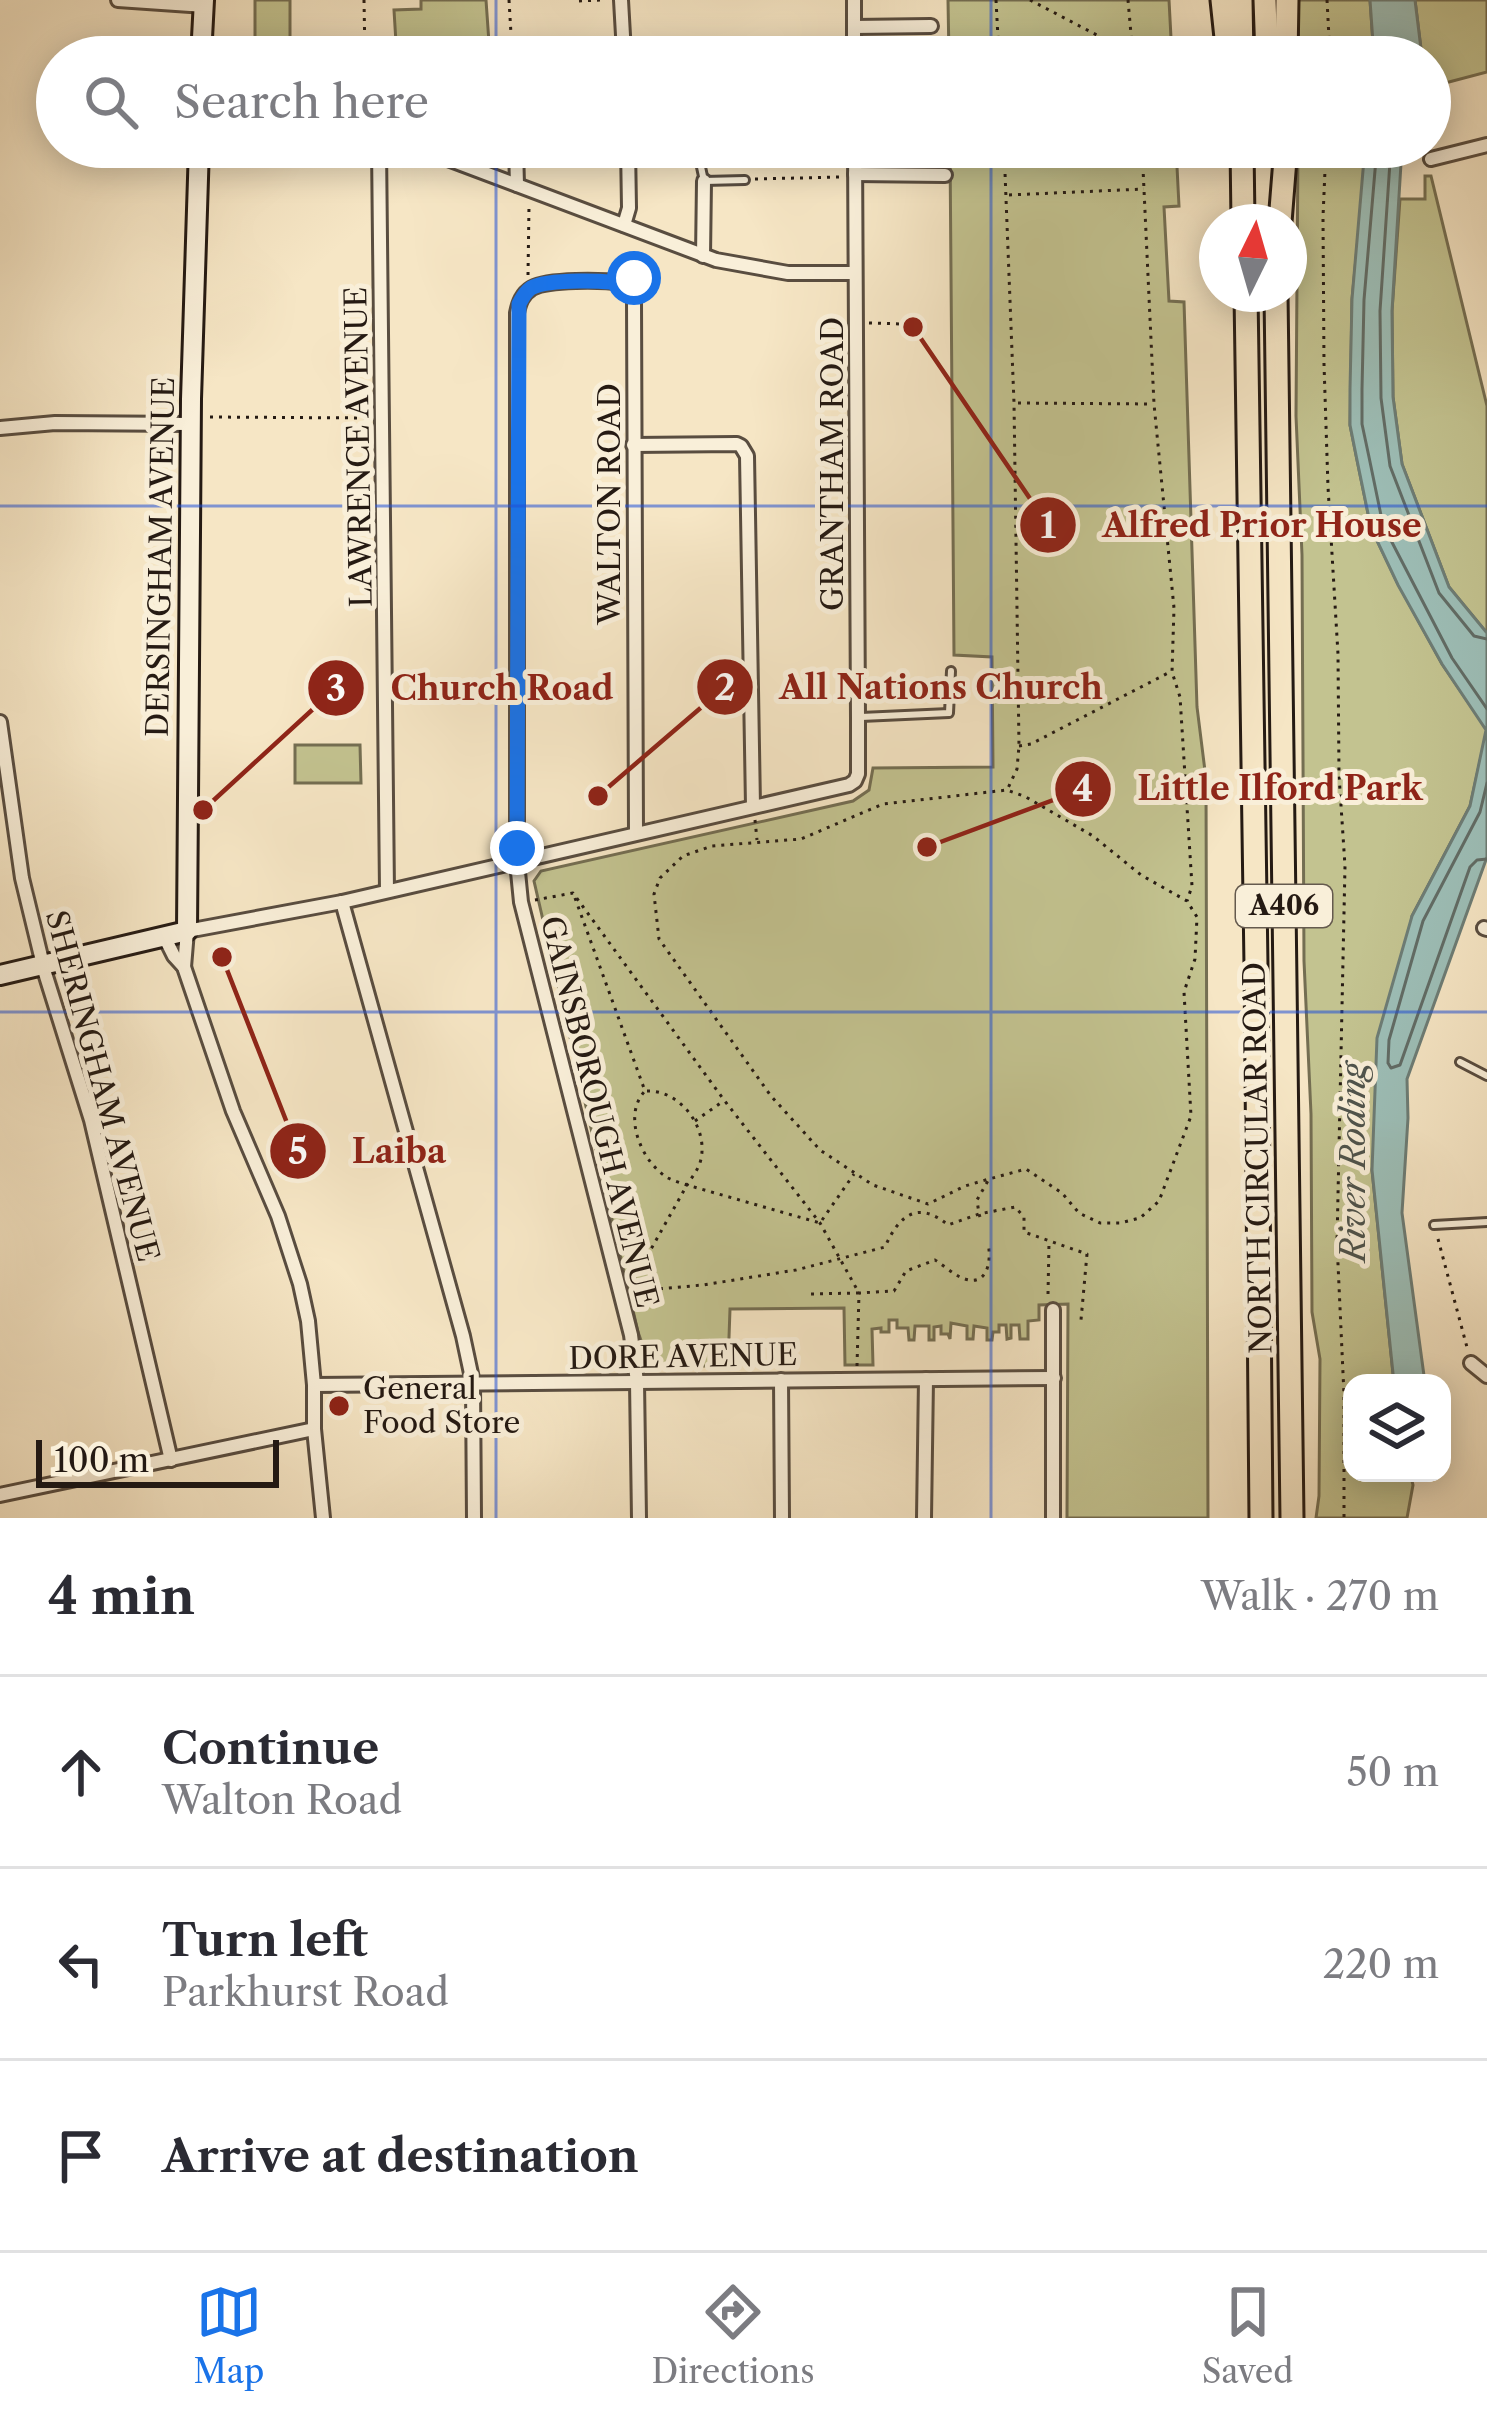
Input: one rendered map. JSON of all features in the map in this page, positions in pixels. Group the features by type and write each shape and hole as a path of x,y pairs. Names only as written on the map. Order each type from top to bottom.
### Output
{"highway":[{"path":"1222,0 1226,36"},
{"path":"1241,0 1242,36"},
{"path":"1265,0 1266,36"},
{"path":"1286,36 1287,0"},
{"path":"1241,168 1243,204"},
{"path":"1273,168 1276,204"},
{"path":"1279,204 1283,168"},
{"name":"NORTH CIRCULAR ROAD","path":"1246,312 1261,1518"},
{"name":"NORTH CIRCULAR ROAD","path":"1276,312 1292,1518"}],"main road":[{"path":"203,36 205,3"},
{"name":"DERSINGHAM AVENUE","path":"187,932 191,421 198,168"},
{"path":"0,975 187,932"}],"street":[{"path":"118,0 205,3"},
{"path":"621,0 623,36"},
{"path":"854,0 854,36"},
{"path":"854,27 931,26"},
{"path":"1451,154 1487,145"},
{"name":"LAWRENCE AVENUE","path":"379,168 387,890"},
{"path":"471,168 703,256 771,271 855,274"},
{"path":"519,168 523,188"},
{"path":"623,225 629,208 628,168"},
{"name":"GRANTHAM ROAD","path":"753,806 849,785 858,774 855,168"},
{"path":"855,175 945,175"},
{"path":"703,256 704,181"},
{"path":"527,292 545,284 613,281 628,286"},
{"name":"WALTON ROAD","path":"628,286 634,310 636,833"},
{"name":"GAINSBOROUGH AVENUE","path":"527,292 517,314 517,862 521,902 631,1335 637,1382 639,1518"},
{"path":"0,428 191,421"},
{"path":"187,932 342,902 753,806 747,456 736,444 633,445"},
{"name":"SHERINGHAM AVENUE","path":"0,722 22,878 91,1120 171,1460"},
{"path":"342,902 463,1336 473,1383 475,1518"},
{"name":"DERSINGHAM AVENUE","path":"184,967 187,932"},
{"name":"DERSINGHAM AVENUE","path":"164,936 184,967 300,1284 308,1321 323,1518"},
{"path":"1053,1314 1053,1518"},
{"path":"1471,1363 1487,1376"},
{"name":"DORE AVENUE","path":"314,1385 1054,1378"},
{"path":"924,1518 926,1379"},
{"path":"781,1380 782,1518"},
{"path":"0,1495 314,1430"}],"lane":[{"path":"701,168 704,181 745,180"},
{"path":"858,717 949,713 951,670"},
{"path":"1460,1062 1487,1076"},
{"path":"1435,1226 1487,1222"}],"path":[{"path":"364,0 365,36"},
{"path":"509,0 511,36"},
{"path":"579,1 603,0"},
{"path":"996,0 998,36"},
{"path":"1030,0 1097,36"},
{"path":"1128,0 1131,36"},
{"path":"1327,0 1329,36"},
{"path":"1005,168 1019,746 1018,769 1007,790"},
{"path":"1144,168 1154,404 1174,608 1172,671 1180,698 1191,862 1187,901"},
{"path":"1325,168 1324,364 1346,866 1337,1243 1344,1518"},
{"path":"745,180 855,175"},
{"path":"523,188 527,292"},
{"path":"1006,195 1145,189"},
{"path":"628,286 638,266 638,242"},
{"path":"856,323 903,324"},
{"path":"1014,404 1154,404"},
{"path":"191,421 382,418"},
{"path":"1019,746 1172,671"},
{"path":"1007,790 1026,796 1093,836 1141,875 1187,901 1197,917 1195,959 1184,992 1191,1116 1159,1201 1140,1219 1120,1223 1100,1222 1079,1213 1062,1193 1026,1169 965,1186 928,1204 873,1185 820,1150 771,1096 659,939 655,894 660,878 683,856 712,846 801,839 883,804 1007,790"},
{"path":"755,824 757,843"},
{"path":"521,902 573,893"},
{"path":"573,893 645,1091"},
{"path":"573,893 820,1223 859,1293 857,1380"},
{"path":"820,1223 687,1185 666,1177 640,1142 633,1118 639,1096 645,1091 674,1096 694,1122 703,1154 697,1170 687,1185 628,1292 703,1285 839,1259 885,1246 901,1220 914,1213 926,1212 948,1225 1016,1207 1024,1217 1024,1232 1087,1254 1082,1320"},
{"path":"694,1122 724,1100"},
{"path":"820,1223 855,1173"},
{"path":"980,1215 977,1200 988,1179"},
{"path":"1435,1226 1471,1363"},
{"path":"1049,1242 1047,1310 1053,1314"},
{"path":"808,1294 894,1291 906,1271 935,1260 964,1280 978,1279 992,1261 988,1243"}],"green space":[{"path":"255,0 290,0 290,36 255,36"},
{"path":"421,0 486,0 489,36 396,36 394,10 421,9"},
{"path":"948,0 1169,0 1171,36 949,36"},
{"path":"1298,0 1370,0 1373,36 1298,36"},
{"path":"1415,0 1487,0 1487,72 1451,81 1451,36 1419,36"},
{"path":"950,168 1177,168 1179,206 1164,207 1169,301 1184,302 1197,707 1206,779 1208,1518 1067,1518 1068,1304 1039,1305 1039,1320 1028,1321 1028,1339 1020,1339 1019,1325 1011,1325 1007,1339 1006,1325 999,1325 992,1340 987,1340 987,1328 974,1326 973,1339 967,1339 967,1326 951,1323 950,1339 941,1334 941,1326 934,1327 934,1340 929,1340 929,1326 915,1326 914,1340 909,1340 908,1328 897,1328 897,1320 889,1320 889,1332 872,1329 873,1365 845,1365 844,1308 730,1309 728,1366 650,1366 638,1332 534,881 541,871 853,801 869,790 873,768 993,767 992,657 954,655"},
{"path":"1298,168 1365,168 1352,299 1350,425 1371,528 1442,664 1487,730 1470,806 1412,916 1372,1170 1393,1374 1343,1374 1343,1482 1412,1482 1407,1518 1316,1518 1320,1359 1312,1312 1304,961 1297,312 1307,312 1307,204 1298,204"},
{"path":"1425,176 1431,176 1487,406 1487,633 1449,587 1402,464 1393,397 1392,311 1400,199 1425,199"},
{"path":"295,745 360,745 361,783 295,783"}],"water":[{"path":"1370,0 1415,0 1419,36 1373,36"},
{"path":"1363,168 1401,168 1392,311 1393,397 1402,464 1449,587 1487,633 1487,857 1407,1079 1402,1213 1424,1374 1393,1374 1372,1170 1377,1038 1412,916 1470,806 1486,730 1442,664 1371,528 1350,425 1352,299"}],"place":[{"name":"Alfred Prior House","path":"913,327"},
{"name":"All Nations Church","path":"598,796"},
{"name":"Church Road","path":"203,810"},
{"name":"Little Ilford Park","path":"927,847"},
{"name":"Laiba","path":"222,957"},
{"name":"General Food Store","path":"339,1406"}],"route":[{"path":"517,848 519,304 531,288 545,284 613,281 628,286 634,278"}],"water label":[{"name":"River Roding","path":"1353,1162"}]}
